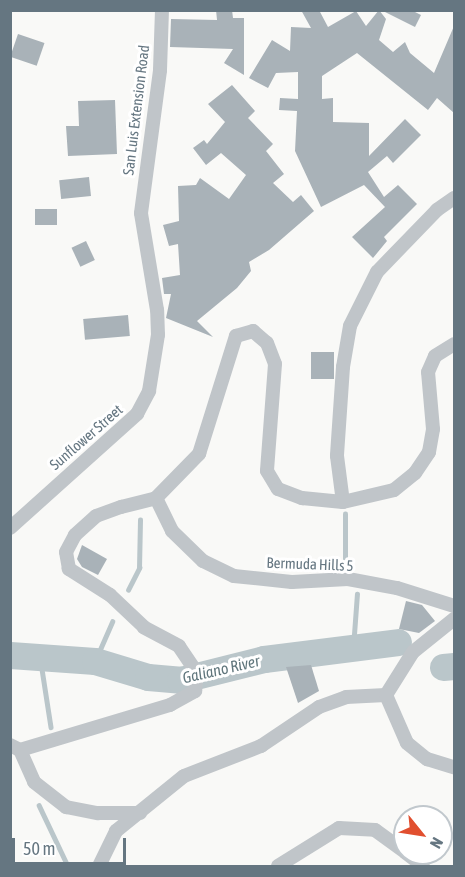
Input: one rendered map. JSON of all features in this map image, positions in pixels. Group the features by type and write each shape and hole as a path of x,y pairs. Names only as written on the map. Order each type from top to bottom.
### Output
{"street":[{"name":"San Luis Extension Road","path":"141,213 160,70 162,10"},
{"path":"343,502 337,456 343,366 350,326 377,272 437,210 454,198"},
{"name":"Sunflower Street","path":"10,528 137,414 144,402 158,335 141,213"},
{"path":"140,813 98,813 66,807 34,782 15,747 170,705 195,691 197,673 179,646 144,627 110,595 69,569 66,552 75,536 96,516 156,498 199,454 236,336 253,331 267,343 275,364 267,471 278,489 302,498 343,502 394,490 415,473 429,452 433,429 428,372 435,356 454,344"},
{"name":"Bermuda Hills 5","path":"156,498 172,531 203,561 234,576 292,582 348,579 397,588 454,606"},
{"path":"386,695 413,652 454,619"},
{"path":"386,695 407,743 427,759 454,767"},
{"path":"99,867 116,831 184,776 261,746 319,707 346,697 386,695"},
{"path":"278,867 339,828 375,830 393,843"}],"building":[{"path":"216,10 232,10 233,18 244,18 244,75 224,63 233,49 170,47 171,19 217,20"},
{"path":"301,10 319,10 328,27 356,11 366,26 379,10 386,19 379,40 393,52 405,42 410,53 434,73 454,26 454,113 437,98 428,110 357,53 322,76 322,99 333,98 333,122 369,123 369,156 405,119 421,135 393,163 387,156 368,172 384,197 398,185 417,204 384,237 387,241 373,258 352,237 385,207 364,185 321,207 295,151 297,111 279,110 280,98 298,99 298,72 276,73 268,88 249,78 272,40 290,51 291,27 311,28"},
{"path":"381,10 411,10 421,15 415,27"},
{"path":"18,34 44,43 37,66 10,57"},
{"path":"232,85 255,111 248,118 273,144 266,151 284,174 273,183 293,202 301,195 314,211 269,250 249,262 251,271 237,288 197,321 213,337 166,318 171,294 164,294 162,278 180,275 178,244 169,246 163,225 179,221 178,186 196,185 200,178 229,199 246,175 221,153 206,165 193,148 204,140 207,144 225,122 208,104"},
{"path":"115,100 117,154 68,156 66,126 79,126 78,101"},
{"path":"89,177 91,196 61,199 59,180"},
{"path":"35,209 57,209 57,225 35,225"},
{"path":"86,241 95,260 80,267 71,248"},
{"path":"128,315 130,336 85,340 83,319"},
{"path":"311,352 334,352 334,379 311,379"},
{"path":"82,545 107,559 98,575 82,567 77,559"},
{"path":"406,601 422,605 435,621 419,633 399,629"},
{"path":"311,665 319,691 298,703 286,667"}],"waterway":[{"path":"345,514 345,560"},
{"path":"128,590 139,568 140,520"},
{"path":"353,648 357,594"},
{"path":"95,661 112,622"},
{"name":"Galiano River","path":"10,655 95,661 148,677 180,680 264,659 398,642"},
{"path":"40,656 51,727"},
{"name":"Galiano River","path":"443,667 454,666"},
{"path":"39,805 68,866"}]}
